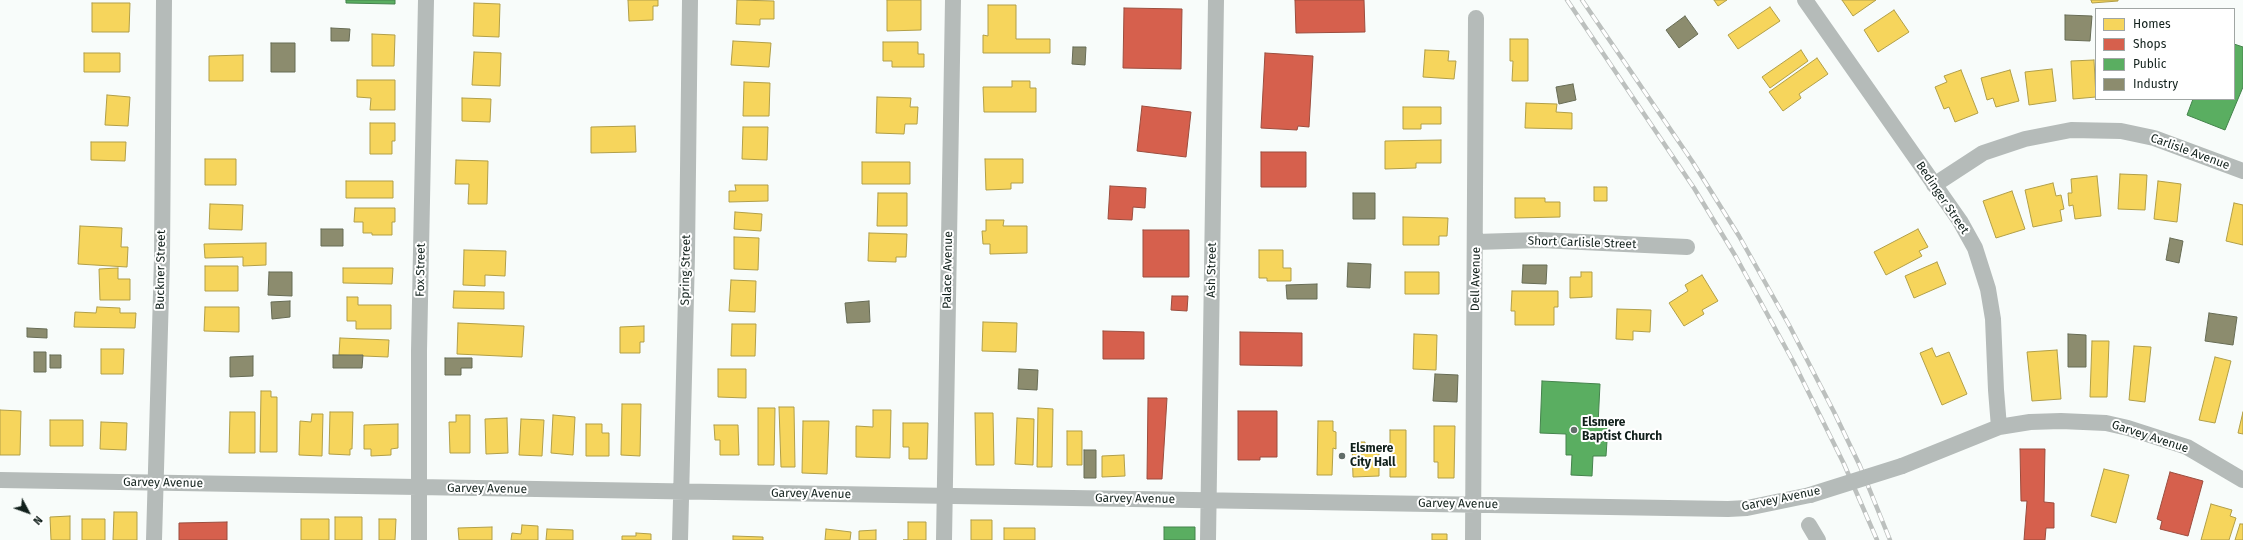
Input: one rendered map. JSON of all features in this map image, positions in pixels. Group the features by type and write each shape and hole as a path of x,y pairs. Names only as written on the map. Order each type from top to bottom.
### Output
{"street":[{"name":"Buckner Street","path":"154,540 162,258 164,0"},
{"name":"Fox Street","path":"419,540 420,335 426,0"},
{"name":"Spring Street","path":"680,540 687,256 690,0"},
{"name":"Palace Avenue","path":"944,540 953,0"},
{"name":"Ash Street","path":"1208,540 1216,0"},
{"name":"Bedinger Street","path":"1805,0 1960,221 1975,248 1988,289 1993,319 1999,427"},
{"name":"Dell Avenue","path":"1473,540 1476,242 1476,18"},
{"name":"Carlisle Avenue","path":"1934,185 1983,154 2025,139 2071,130 2121,131 2154,138 2243,171"},
{"name":"Short Carlisle Street","path":"1476,242 1540,240 1687,247"},
{"name":"Garvey Avenue","path":"0,480 1728,509 1810,495 1902,466 1999,427 2030,422 2061,421 2106,423 2128,428 2187,448 2243,480"},
{"path":"1809,525 1818,540"}],"building: Homes":[{"path":"628,0 658,0 658,6 653,6 653,20 629,21"},
{"path":"737,0 774,1 774,19 760,19 760,25 736,24"},
{"path":"887,0 921,0 921,30 887,31"},
{"path":"1714,0 1727,0 1718,6"},
{"path":"1842,0 1876,0 1853,16"},
{"path":"2091,0 2118,0 2118,1 2092,3"},
{"path":"92,3 130,3 129,32 92,32"},
{"path":"474,3 500,4 499,37 473,36"},
{"path":"988,5 1016,5 1016,39 1050,39 1050,53 983,53 983,35 988,36"},
{"path":"1770,7 1780,21 1738,49 1728,35"},
{"path":"1894,10 1909,32 1878,52 1864,30"},
{"path":"372,34 395,35 394,66 372,66"},
{"path":"1510,39 1528,39 1528,81 1512,81 1513,61 1510,61"},
{"path":"733,41 771,43 769,67 731,65"},
{"path":"883,42 918,42 918,54 924,54 924,67 892,67 892,61 883,61"},
{"path":"1425,50 1449,51 1448,61 1456,61 1454,79 1423,77"},
{"path":"1801,50 1808,61 1770,88 1762,77"},
{"path":"474,52 501,53 500,86 472,85"},
{"path":"84,53 120,53 120,72 84,72"},
{"path":"243,55 243,81 209,81 209,56"},
{"path":"1817,58 1828,74 1799,94 1801,98 1783,111 1769,92"},
{"path":"2094,60 2095,97 2073,99 2071,61"},
{"path":"2052,69 2056,101 2029,105 2025,72"},
{"path":"1961,70 1978,113 1955,122 1949,107 1944,109 1935,87 1947,82 1944,76"},
{"path":"2010,70 2019,101 1996,107 1993,98 1987,100 1981,78"},
{"path":"357,80 395,80 395,110 370,110 371,98 357,97"},
{"path":"1012,81 1030,81 1030,88 1036,88 1036,112 984,112 983,87 1012,87"},
{"path":"744,82 770,83 769,116 743,116"},
{"path":"107,95 130,97 128,126 105,125"},
{"path":"877,97 911,98 910,107 918,107 917,124 905,124 904,134 876,133"},
{"path":"462,98 491,99 490,122 462,121"},
{"path":"1526,103 1557,104 1556,112 1572,113 1572,129 1525,128"},
{"path":"1403,107 1441,107 1441,124 1421,124 1421,129 1403,129"},
{"path":"370,123 395,123 395,141 392,141 392,154 370,154"},
{"path":"635,126 636,152 591,153 591,127"},
{"path":"743,127 768,127 767,160 742,159"},
{"path":"1441,140 1441,163 1416,163 1416,168 1385,169 1385,141"},
{"path":"91,142 126,142 125,161 91,160"},
{"path":"205,159 236,159 236,185 205,185"},
{"path":"985,159 1023,159 1023,183 1011,183 1011,189 986,190"},
{"path":"456,160 488,161 487,204 468,204 469,184 455,184"},
{"path":"862,162 910,162 910,184 862,184"},
{"path":"2120,174 2147,175 2145,210 2118,209"},
{"path":"2097,176 2101,216 2075,219 2073,205 2069,206 2068,193 2072,193 2071,179"},
{"path":"346,181 393,181 393,198 346,198"},
{"path":"2158,181 2181,184 2177,222 2154,219"},
{"path":"2053,183 2056,196 2061,195 2064,209 2060,210 2062,221 2033,227 2025,190"},
{"path":"735,185 768,185 768,201 729,202 729,191 736,191"},
{"path":"1594,187 1607,187 1607,201 1594,201"},
{"path":"2012,191 2025,229 1996,238 1983,201"},
{"path":"878,193 907,193 907,226 877,226"},
{"path":"1515,198 1545,198 1545,202 1560,202 1560,217 1515,218"},
{"path":"2234,203 2243,205 2243,245 2226,241"},
{"path":"210,204 243,205 242,230 209,229"},
{"path":"355,208 395,208 395,222 392,222 392,235 372,235 372,233 363,233 363,222 354,222"},
{"path":"735,212 762,214 761,231 734,229"},
{"path":"1403,217 1448,218 1447,236 1439,236 1439,245 1403,245"},
{"path":"986,220 1004,220 1003,226 1027,226 1027,253 990,254 990,244 983,244 982,231 986,231"},
{"path":"80,226 122,228 121,247 128,247 127,267 78,264"},
{"path":"1918,229 1928,247 1919,251 1922,256 1886,275 1874,252"},
{"path":"869,233 907,234 906,257 896,257 896,262 868,261"},
{"path":"734,237 759,238 758,270 734,269"},
{"path":"266,243 266,265 243,266 243,257 205,258 204,244"},
{"path":"464,250 506,251 505,276 485,275 485,286 463,285"},
{"path":"1259,250 1283,250 1283,268 1291,268 1291,281 1267,281 1267,278 1259,278"},
{"path":"1937,262 1946,284 1914,298 1905,276"},
{"path":"205,266 238,266 238,291 205,291"},
{"path":"118,268 118,279 130,279 130,300 100,300 99,269"},
{"path":"343,268 393,268 392,284 343,283"},
{"path":"1405,272 1439,272 1439,294 1405,294"},
{"path":"1581,272 1592,272 1592,297 1570,298 1570,277 1581,277"},
{"path":"1702,275 1718,301 1702,310 1704,314 1684,326 1669,303 1688,291 1685,285"},
{"path":"731,280 756,281 755,312 729,311"},
{"path":"454,291 504,292 504,309 453,308"},
{"path":"1512,291 1558,291 1558,307 1554,307 1554,325 1515,325 1515,311 1511,311"},
{"path":"347,297 358,297 358,305 391,305 391,329 356,329 356,321 347,321"},
{"path":"97,307 120,308 120,313 136,313 135,328 74,327 75,312 96,313"},
{"path":"205,307 239,307 239,332 204,331"},
{"path":"1617,309 1651,310 1650,332 1633,331 1633,340 1616,339"},
{"path":"983,322 1017,323 1016,352 982,351"},
{"path":"458,323 524,326 522,357 457,354"},
{"path":"732,324 756,324 755,356 731,356"},
{"path":"644,326 644,342 640,342 640,353 620,353 620,327"},
{"path":"1414,334 1437,335 1436,370 1413,369"},
{"path":"340,338 389,340 388,357 339,355"},
{"path":"2092,341 2109,341 2107,397 2090,397"},
{"path":"2134,346 2151,347 2145,402 2129,400"},
{"path":"1932,348 1936,357 1949,352 1967,394 1942,405 1920,353"},
{"path":"101,349 124,349 123,374 101,374"},
{"path":"2057,350 2061,399 2032,401 2027,352"},
{"path":"2215,357 2231,361 2215,423 2199,420"},
{"path":"718,369 746,369 746,398 718,397"},
{"path":"261,391 271,391 271,397 277,397 277,452 260,452"},
{"path":"622,404 641,404 640,456 621,455"},
{"path":"779,407 794,407 795,467 781,467"},
{"path":"758,408 775,408 774,465 758,465"},
{"path":"1038,408 1053,409 1052,467 1037,467"},
{"path":"0,410 21,411 20,455 0,455"},
{"path":"873,410 891,410 890,458 856,457 856,426 873,427"},
{"path":"230,412 255,412 255,453 229,453"},
{"path":"330,412 353,412 352,449 350,449 350,455 329,454"},
{"path":"2243,412 2243,434 2238,433"},
{"path":"975,413 993,413 994,465 976,465"},
{"path":"312,414 323,414 322,456 299,455 300,421 311,422"},
{"path":"456,415 470,415 470,453 450,453 449,422 456,422"},
{"path":"553,415 575,417 573,455 551,453"},
{"path":"507,418 508,453 486,454 485,419"},
{"path":"1017,418 1034,419 1033,465 1015,464"},
{"path":"521,419 544,420 542,456 519,455"},
{"path":"50,420 83,420 83,446 50,446"},
{"path":"803,421 829,421 827,474 802,473"},
{"path":"1318,421 1333,421 1333,431 1336,432 1336,449 1333,448 1332,475 1317,475"},
{"path":"101,422 127,423 126,450 100,449"},
{"path":"903,423 928,423 927,459 909,459 909,447 903,447"},
{"path":"398,424 398,448 391,449 391,455 371,456 371,449 364,449 364,425"},
{"path":"586,424 602,424 602,433 609,433 609,456 586,456"},
{"path":"714,425 738,425 739,455 720,455 720,440 715,440"},
{"path":"1434,426 1455,426 1454,478 1438,478 1438,462 1434,462"},
{"path":"1390,430 1406,430 1406,477 1390,477"},
{"path":"1067,431 1082,431 1082,465 1067,465"},
{"path":"1352,442 1365,442 1365,446 1379,446 1379,476 1353,477"},
{"path":"1124,455 1125,476 1102,477 1102,456"},
{"path":"2104,469 2129,475 2116,523 2091,516"},
{"path":"2211,504 2232,510 2230,516 2236,518 2229,540 2201,540"},
{"path":"114,512 137,512 137,540 113,540"},
{"path":"70,516 70,540 51,540 50,517"},
{"path":"335,517 362,517 362,540 335,540"},
{"path":"82,519 105,519 105,540 82,540"},
{"path":"301,519 329,519 329,540 301,540"},
{"path":"379,519 396,519 395,540 379,540"},
{"path":"971,520 992,520 992,540 971,540"},
{"path":"908,522 926,522 926,540 908,540"},
{"path":"2240,524 2243,524 2243,540 2235,540"},
{"path":"522,525 538,526 538,540 511,540 512,533 521,534"},
{"path":"492,527 492,540 459,540 458,528"},
{"path":"1004,528 1035,528 1035,540 1004,540"},
{"path":"547,529 573,530 573,540 546,540"},
{"path":"826,529 851,532 850,540 825,540"},
{"path":"876,530 876,540 859,540 859,531"},
{"path":"636,533 651,534 651,540 622,540 622,536 636,536"},
{"path":"1432,534 1447,534 1447,540 1432,540"},
{"path":"733,536 763,537 763,540 733,540"}],"building: Shops":[{"path":"1295,0 1364,0 1365,32 1296,33"},
{"path":"1124,8 1182,9 1181,69 1123,68"},
{"path":"1265,53 1313,56 1309,127 1298,126 1297,130 1261,128"},
{"path":"1142,106 1191,112 1186,157 1137,151"},
{"path":"1261,152 1306,152 1306,187 1261,187"},
{"path":"1110,186 1146,188 1145,208 1133,207 1132,220 1108,219"},
{"path":"1143,230 1189,230 1189,277 1143,277"},
{"path":"1172,296 1188,296 1187,311 1171,310"},
{"path":"1103,331 1144,332 1144,359 1103,359"},
{"path":"1240,332 1302,333 1302,366 1240,365"},
{"path":"1148,398 1167,398 1162,479 1147,479"},
{"path":"1238,411 1277,411 1277,457 1260,457 1260,460 1238,460"},
{"path":"2020,449 2045,449 2044,502 2054,503 2054,528 2046,528 2045,540 2024,540 2027,501 2021,501"},
{"path":"2170,472 2203,481 2188,536 2160,529 2162,521 2157,519"},
{"path":"227,522 227,540 179,540 179,523"}],"building: Public":[{"path":"346,0 395,0 395,4 346,3"},
{"path":"2235,44 2243,47 2243,87 2225,130 2187,115 2193,100 2235,100"},
{"name":"Elsmere Baptist Church","path":"1542,381 1600,384 1598,425 1608,426 1606,456 1593,456 1592,476 1571,475 1572,455 1566,455 1566,434 1540,433"},
{"path":"1164,527 1195,527 1195,540 1164,540"}],"building: Industry":[{"path":"2065,15 2092,16 2090,41 2065,40"},
{"path":"1685,16 1698,34 1679,48 1666,30"},
{"path":"331,28 350,29 349,41 331,41"},
{"path":"271,43 295,43 295,72 271,72"},
{"path":"1073,47 1086,47 1085,65 1072,64"},
{"path":"1573,84 1576,100 1559,104 1556,87"},
{"path":"1353,193 1375,193 1375,219 1353,219"},
{"path":"321,229 343,229 343,246 321,246"},
{"path":"2170,238 2183,241 2179,263 2166,260"},
{"path":"1348,263 1371,264 1370,288 1347,287"},
{"path":"1523,265 1547,265 1546,284 1522,283"},
{"path":"269,272 292,272 292,296 268,295"},
{"path":"1317,284 1317,299 1287,299 1286,285"},
{"path":"290,301 290,317 272,319 271,302"},
{"path":"869,301 870,322 847,323 845,303"},
{"path":"2209,313 2237,317 2233,345 2205,341"},
{"path":"27,328 47,329 47,338 27,337"},
{"path":"2068,334 2086,335 2086,367 2068,367"},
{"path":"34,352 46,352 46,372 34,372"},
{"path":"50,355 61,355 61,368 50,368"},
{"path":"333,355 363,355 362,368 333,368"},
{"path":"253,356 253,376 230,377 230,357"},
{"path":"445,358 472,358 472,368 461,368 461,375 445,375"},
{"path":"1019,369 1038,370 1037,390 1018,389"},
{"path":"1435,374 1458,375 1457,402 1433,401"},
{"path":"1084,450 1096,450 1096,478 1084,478"}],"railway":[{"path":"1567,0 1694,188 1736,257 1794,363 1844,464 1877,540"},
{"path":"1582,0 1692,161 1739,236 1789,325 1834,412 1860,466 1890,540"}],"place":[{"name":"Elsmere Baptist Church","path":"1574,430"},
{"name":"Elsmere City Hall","path":"1342,456"}]}
